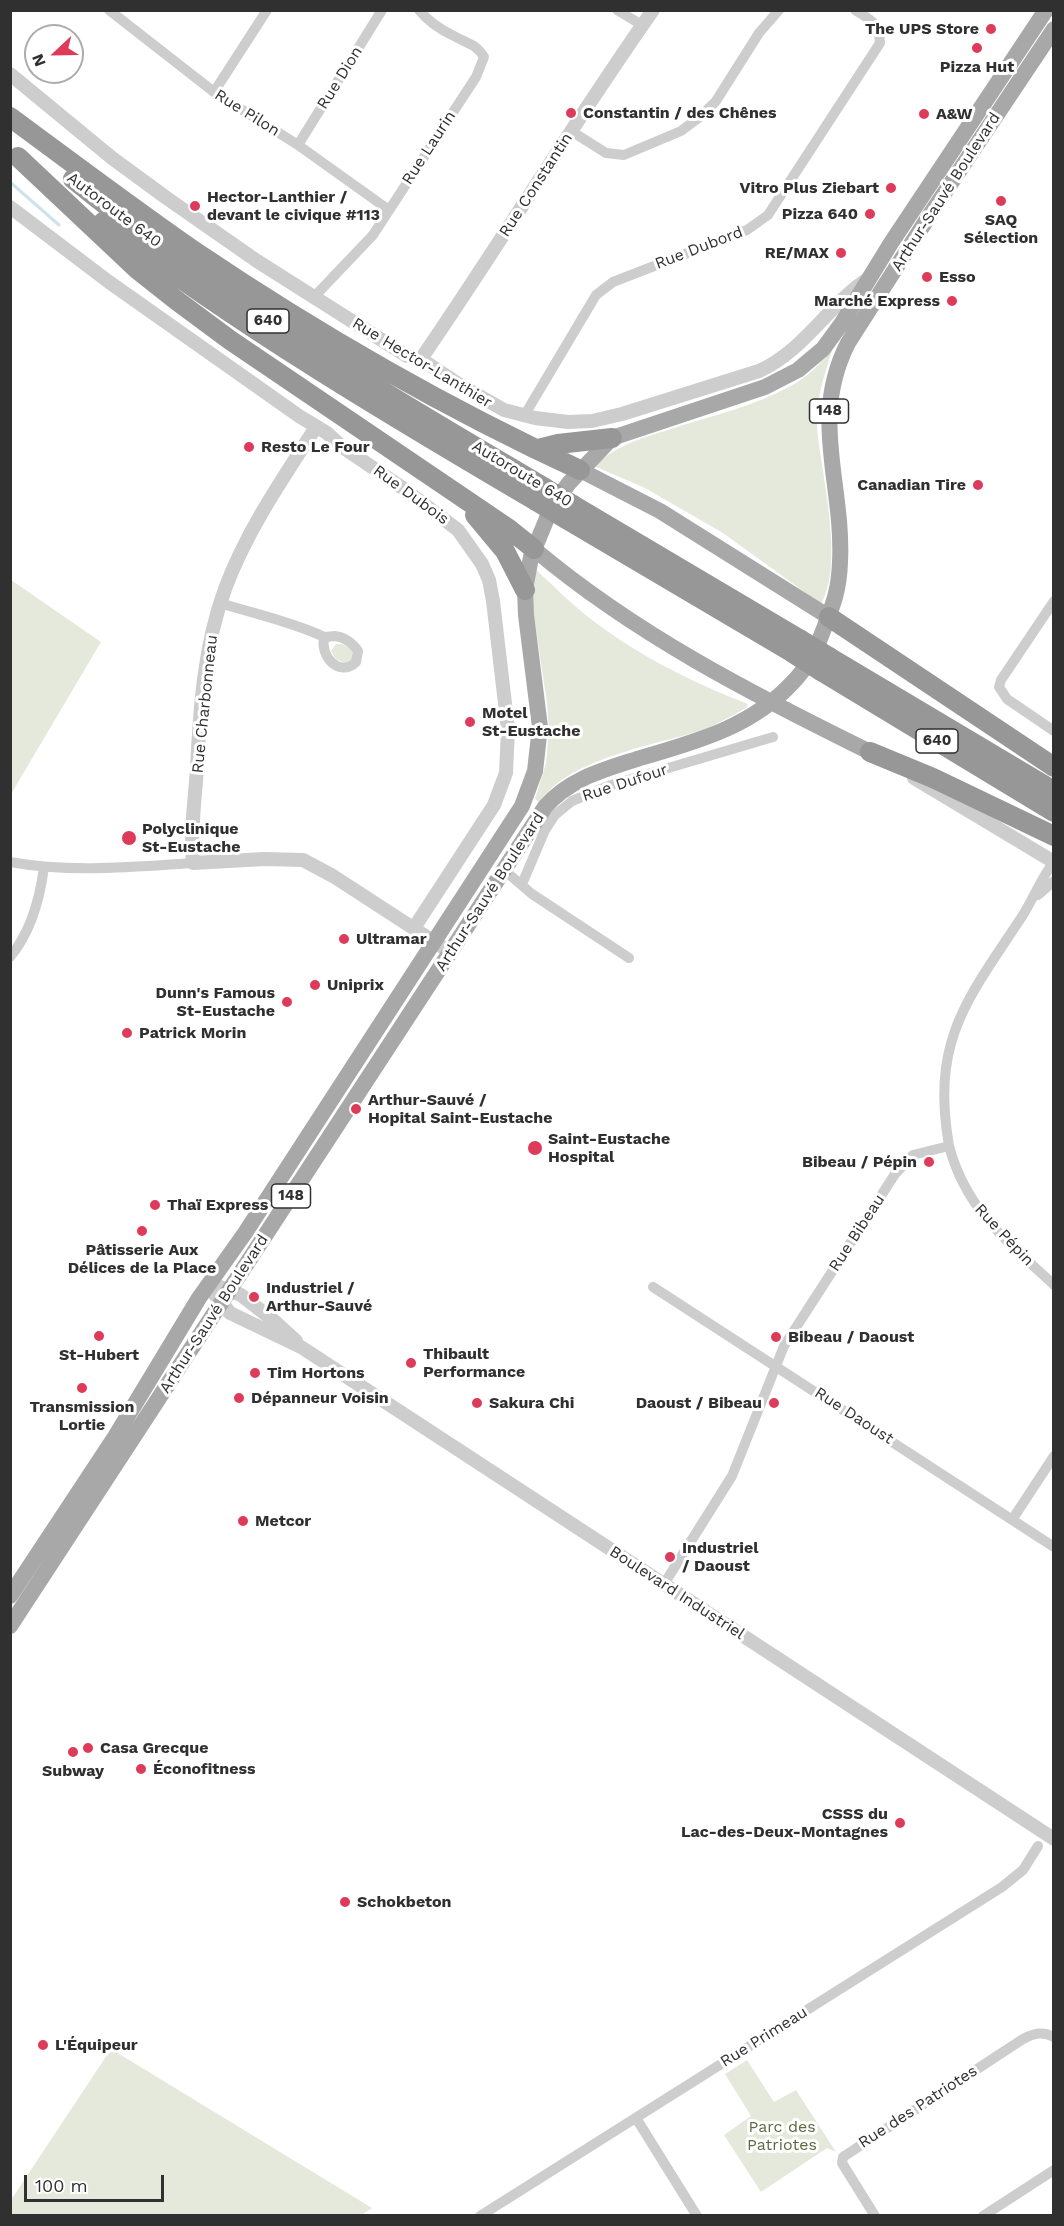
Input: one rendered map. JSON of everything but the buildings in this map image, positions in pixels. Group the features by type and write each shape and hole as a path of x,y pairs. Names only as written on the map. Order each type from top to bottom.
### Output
{"highway":[{"path":"10,117 154,223 254,290 381,368 477,420 580,470"},
{"name":"Autoroute 640","path":"10,127 120,216 249,308 541,495"},
{"path":"14,153 138,270 176,300 230,340 509,529 534,549"},
{"name":"Autoroute 640","path":"14,153 140,249 252,328 359,395 541,495 797,647 1053,812"},
{"path":"538,450 558,444 612,438"},
{"path":"459,497 501,544 525,590"},
{"path":"829,617 1053,767"},
{"name":"Autoroute 640","path":"825,664 1053,791"},
{"path":"870,752 942,782 1053,836"}],"main road":[{"name":"Arthur-Sauvé Boulevard","path":"580,470 612,438 758,390 798,370 828,344 1046,10"},
{"name":"Arthur-Sauvé Boulevard","path":"13,1614 221,1305 545,807 572,784 596,772 723,732 772,703 802,671 813,653 836,598 840,551 828,416 833,382 842,356 848,342 927,219 1053,29"},
{"path":"580,470 668,515 829,617"},
{"name":"148","path":"525,590 528,567 552,506 580,470"},
{"path":"534,549 573,580 658,639 772,703 870,752"},
{"name":"Arthur-Sauvé Boulevard","path":"10,1596 115,1437 209,1284 245,1233 513,822 532,780 538,752 539,718 525,590"}],"street":[{"name":"Rue Pilon","path":"109,10 214,92 298,145 389,210"},
{"path":"214,92 267,10"},
{"name":"Rue Dion","path":"298,145 382,10"},
{"name":"Rue Laurin","path":"314,297 373,235 476,77 484,57 477,47 454,36 425,17 419,10"},
{"path":"617,10 642,25"},
{"name":"Rue Constantin","path":"421,359 446,326 571,131 653,10"},
{"path":"571,131 606,153 624,155 681,131 702,116 716,101 759,33 779,10"},
{"name":"Rue Dubord","path":"524,416 596,295 613,282 747,230 768,215 880,43 879,31 874,22 855,10"},
{"name":"Rue Hector-Lanthier","path":"10,74 132,173 220,236 407,356 421,359 498,407 524,416 568,422 599,419 759,371 774,364 853,288 870,277"},
{"name":"Rue Dubois","path":"10,207 109,282 441,515 458,530 483,564 492,593 501,657 508,729 506,773 494,805 414,928"},
{"name":"Rue Charbonneau","path":"193,864 192,839 201,710 209,651 220,603 253,531 316,427"},
{"path":"1053,601 1001,680 999,690 1010,701 1053,731"},
{"path":"220,603 292,623 324,638"},
{"name":"Rue Dufour","path":"522,884 544,830 555,815 572,801 611,785 773,737"},
{"path":"870,752 1053,862 1031,902 971,995 957,1024 947,1059 944,1086 949,1146"},
{"path":"10,862 44,867 90,869 264,859 303,860 333,876 450,952"},
{"path":"10,957 24,939 31,921 44,867"},
{"path":"504,870 532,894 629,958"},
{"path":"1031,902 1053,881"},
{"name":"Rue Pépin","path":"949,1146 963,1183 978,1209 994,1228 1053,1285"},
{"name":"Rue Bibeau","path":"664,1584 732,1476 784,1346 903,1163 916,1154 949,1146"},
{"name":"Boulevard Industriel","path":"209,1284 241,1295 273,1320 301,1347"},
{"name":"Boulevard Industriel","path":"209,1284 221,1305 234,1316 301,1347 1053,1839"},
{"name":"Rue Daoust","path":"653,1287 1053,1547"},
{"path":"1012,1520 1053,1456"},
{"name":"Rue Primeau","path":"480,2216 1002,1887 1023,1870 1038,1846"},
{"name":"Rue des Patriotes","path":"875,2216 842,2163 843,2157 1023,2039 1032,2034 1046,2033 1053,2037"},
{"path":"636,2118 697,2216"},
{"path":"983,2216 1053,2170"}],"green space":[{"path":"832,350 821,388 817,417 831,542 828,587 821,604 723,533 645,488 594,466 611,453 638,440 771,396 806,376"},
{"path":"536,570 580,611 624,643 685,677 748,704 746,708 705,729 591,764 570,775 553,788 540,803 535,799 546,763 549,730 532,604"},
{"path":"11,580 101,642 11,794"},
{"path":"336,644 352,649 353,659 344,663 336,659 331,651"},
{"path":"111,2049 372,2208 360,2216 11,2215 11,2200"},
{"name":"Parc des Patriotes","path":"747,2060 774,2102 796,2090 836,2152 827,2148 761,2192 724,2135 751,2116 725,2074"}],"waterway":[{"path":"10,182 59,225"}],"place":[{"name":"The UPS Store","path":"991,29"},
{"name":"Pizza Hut","path":"977,48"},
{"name":"Constantin / des Chênes","path":"571,113"},
{"name":"A&W","path":"924,114"},
{"name":"Vitro Plus Ziebart","path":"891,188"},
{"name":"SAQ Sélection","path":"1001,201"},
{"name":"Hector-Lanthier / devant le civique #113","path":"195,206"},
{"name":"Pizza 640","path":"870,214"},
{"name":"RE/MAX","path":"841,253"},
{"name":"Esso","path":"927,277"},
{"name":"Marché Express","path":"952,301"},
{"name":"Resto Le Four","path":"249,447"},
{"name":"Canadian Tire","path":"978,485"},
{"name":"Motel St-Eustache","path":"470,722"},
{"name":"Polyclinique St-Eustache","path":"129,838"},
{"name":"Ultramar","path":"344,939"},
{"name":"Uniprix","path":"315,985"},
{"name":"Dunn's Famous St-Eustache","path":"287,1002"},
{"name":"Patrick Morin","path":"127,1033"},
{"name":"Arthur-Sauvé / Hopital Saint-Eustache","path":"356,1109"},
{"name":"Saint-Eustache Hospital","path":"535,1148"},
{"name":"Bibeau / Pépin","path":"929,1162"},
{"name":"Thaï Express","path":"155,1205"},
{"name":"Pâtisserie Aux Délices de la Place","path":"142,1231"},
{"name":"Industriel / Arthur-Sauvé","path":"254,1297"},
{"name":"St-Hubert","path":"99,1336"},
{"name":"Bibeau / Daoust","path":"776,1337"},
{"name":"Thibault Performance","path":"411,1363"},
{"name":"Tim Hortons","path":"255,1373"},
{"name":"Transmission Lortie","path":"82,1388"},
{"name":"Dépanneur Voisin","path":"239,1398"},
{"name":"Sakura Chi","path":"477,1403"},
{"name":"Daoust / Bibeau","path":"774,1403"},
{"name":"Metcor","path":"243,1521"},
{"name":"Industriel / Daoust","path":"670,1557"},
{"name":"Casa Grecque","path":"88,1748"},
{"name":"Subway","path":"73,1752"},
{"name":"Éconofitness","path":"141,1769"},
{"name":"CSSS du Lac-des-Deux-Montagnes","path":"900,1823"},
{"name":"Schokbeton","path":"345,1902"},
{"name":"L'Équipeur","path":"43,2045"}]}
